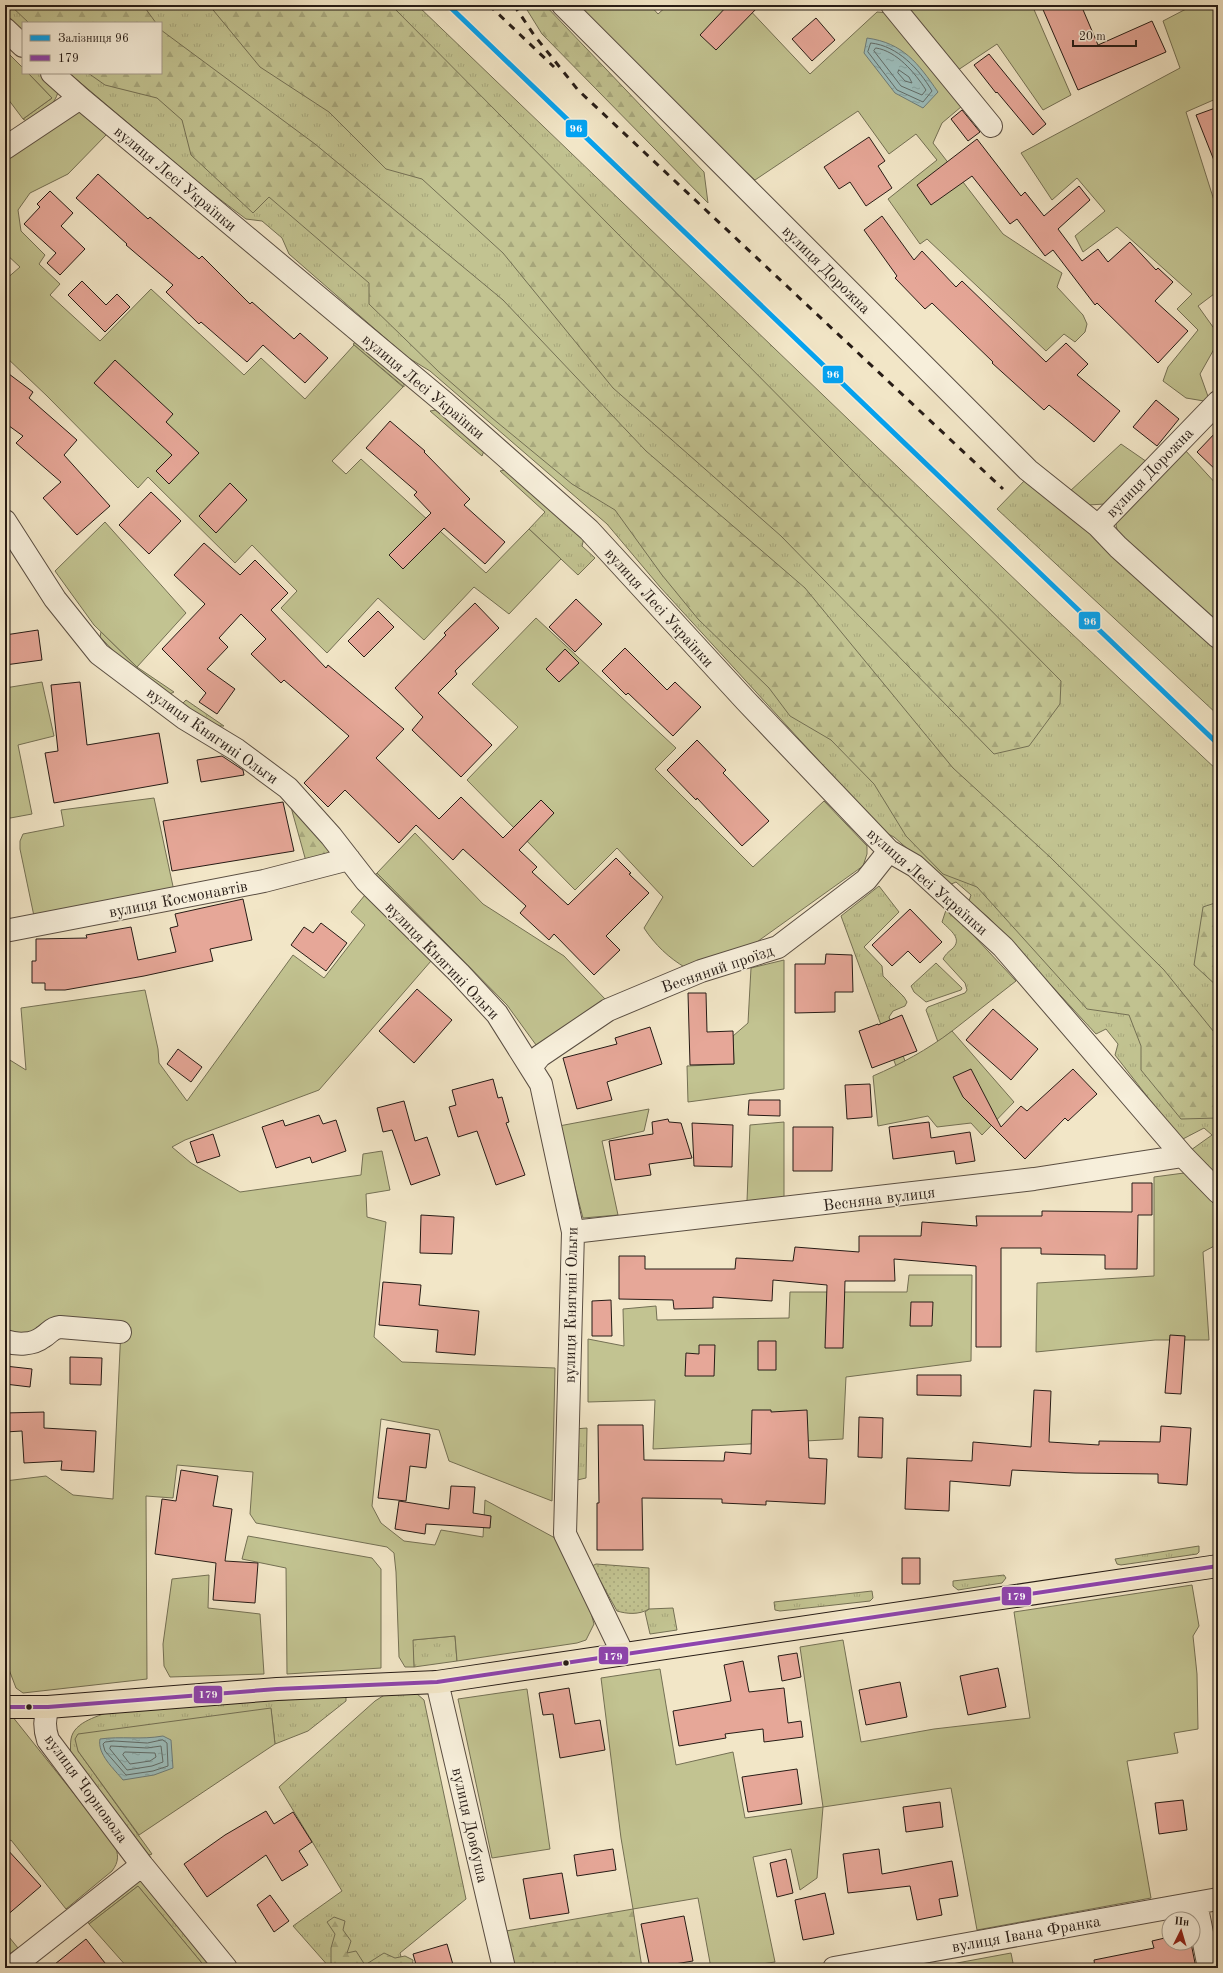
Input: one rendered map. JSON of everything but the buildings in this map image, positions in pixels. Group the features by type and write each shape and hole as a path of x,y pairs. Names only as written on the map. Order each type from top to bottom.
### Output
{"main road":[{"path":"6,1704 48,1707 277,1689 437,1682 1218,1566"}],"street":[{"name":"вулиця Дорожна","path":"563,5 1028,470 1098,526 1118,547 1218,637"},
{"path":"892,5 991,126"},
{"path":"5,29 22,45"},
{"name":"вулиця Лесі Українки","path":"53,74 445,403 589,530 746,701 889,851 915,866 1003,947 1183,1156 1218,1192"},
{"path":"5,148 80,98"},
{"name":"вулиця Дорожна","path":"1098,526 1218,402"},
{"name":"вулиця Княгині Ольги","path":"5,521 55,598 100,654 184,718 237,750 288,788 331,836 366,881 459,973 497,1014 541,1084 573,1232 566,1534 623,1654"},
{"name":"Весняний проїзд","path":"531,1067 540,1056 608,1010 701,971 778,948 866,880 889,851"},
{"name":"вулиця Космонавтів","path":"5,931 264,881 349,859"},
{"name":"Весняна вулиця","path":"573,1232 1034,1179 1183,1156"},
{"path":"5,1341 33,1343 44,1337 51,1330 60,1327 120,1332"},
{"name":"вулиця Довбуша","path":"437,1682 504,1968"},
{"name":"вулиця Чорновола","path":"48,1707 44,1729 48,1740 142,1865 226,1968"},
{"path":"11,1968 142,1865"},
{"name":"вулиця Івана Франка","path":"834,1968 1218,1899"},
{"path":"1196,1903 1209,1968"}],"green space":[{"path":"5,5 417,5 1054,617 1218,771 1218,1179 1191,1150 1212,1135 1204,1128 1181,1140 1115,1055 1118,1044 1106,1029 1096,1034 989,918 969,901 971,895 956,882 949,885 894,837 884,832 660,587 607,524 430,371 407,357 289,254 282,238 262,221 246,219 205,188 70,74 162,74 162,22 22,22 22,31 5,15"},
{"path":"10,5 143,5 155,22 28,22"},
{"path":"209,5 391,5 1061,681 1060,704 1029,746 994,754 781,536 613,388 503,253 422,179 386,169 329,112 260,67"},
{"path":"524,5 545,5 704,172 708,203 542,34"},
{"path":"576,5 650,5 658,14 668,5 745,5 810,74 877,12 891,13 968,101 942,123 933,143 1003,234 1062,273 1057,287 1083,315 1087,324 1085,332 1075,342 1064,334 1046,351 927,239 920,244 888,199 937,160 916,134 889,154 858,111 755,180 676,109"},
{"path":"899,5 1032,5 1071,95 1043,110 997,44 955,72"},
{"path":"1191,5 1218,5 1218,98 1186,112 1218,213 1218,291 1198,306 1218,334 1218,342 1200,374 1210,402 1186,398 1163,381 1168,367 1198,330 1177,309 1192,294 1117,227 1083,252 1075,236 1105,211 1077,178 1052,200 1021,153 1180,68 1163,21"},
{"path":"162,31 315,144 503,300 646,451 805,588 953,768 1050,857 1164,970 1218,1037 1218,1118 1181,1119 1141,1070 1141,1046 1129,1015 1087,1009 977,887 943,874 906,836 874,784 831,740 790,716 769,688 698,619 662,575 615,510 572,484 439,372 369,304 369,283 269,197 253,213 191,155 182,120 157,98 105,85 89,74 162,74"},
{"path":"5,50 22,67 22,74 29,74 52,98 23,119 5,95"},
{"path":"29,74 43,74 58,91 54,101 42,113 28,122 23,119 52,98"},
{"path":"80,109 108,133 68,174 30,193 18,210 21,231 45,255 39,264 60,284 50,295 100,341 151,289 244,375 261,358 305,399 354,345 403,387 332,461 346,474 361,459 486,573 529,529 561,559 509,614 474,587 424,640 378,598 327,653 281,608 297,591 252,545 235,563 148,477 138,488 5,356 5,280 20,267 5,253 5,159"},
{"path":"356,342 404,382 404,387 353,344"},
{"path":"436,410 484,451 482,456 430,411"},
{"path":"1121,444 1150,464 1105,504 1088,505 1069,492"},
{"path":"1185,450 1218,486 1218,630 1120,542 1116,525 1118,518"},
{"path":"509,469 584,538 582,546 595,558 578,575 529,529 545,512 500,471"},
{"path":"1027,478 1095,534 1218,649 1218,715 997,509"},
{"path":"105,522 186,613 137,667 94,625 55,571"},
{"path":"536,618 676,748 655,769 753,867 824,801 867,846 867,854 863,866 754,944 686,968 663,951 644,928 663,897 617,848 575,890 467,780 518,727 472,684"},
{"path":"101,632 137,667 174,692 168,695 131,669 100,637"},
{"path":"42,682 54,736 18,745 32,814 5,819 5,688"},
{"path":"186,700 224,726 216,726 182,704"},
{"path":"154,798 174,891 35,921 20,849 20,841 23,834 64,826 61,810"},
{"path":"289,800 337,855 307,865"},
{"path":"415,833 483,904 564,956 605,999 539,1049 507,1005 377,873"},
{"path":"377,873 437,933 425,926 375,875"},
{"path":"879,886 899,912 864,947 882,966 883,976 907,1002 905,1006 893,1011 889,1017 905,1061 896,1066 841,916"},
{"path":"365,895 431,961 319,1090 185,1140 172,1147 191,1163 240,1192 361,1175 363,1154 382,1151 390,1190 366,1194 367,1217 386,1222 374,1337 402,1362 555,1368 552,1501 449,1461 439,1430 381,1419 372,1506 381,1523 404,1541 435,1545 441,1530 483,1537 485,1500 555,1538 591,1613 594,1624 586,1640 577,1643 457,1661 455,1636 413,1640 414,1667 405,1667 399,1657 394,1553 387,1547 256,1523 250,1514 253,1472 177,1465 173,1498 146,1496 147,1679 23,1693 16,1688 5,1659 5,1481 46,1476 73,1495 113,1499 121,1328 5,1336 5,1057 26,1070 21,1008 145,990 158,1049 159,1063 187,1101 293,955 324,978 365,925 351,912"},
{"path":"1218,902 1218,987 1194,965 1203,907"},
{"path":"947,907 1016,981 938,1042 926,1010 928,1007 965,993 967,990 965,983 943,959 956,942 956,938 952,932 942,922"},
{"path":"784,960 784,1089 688,1102 687,1066 734,1064 733,1036 748,1023 751,968"},
{"path":"936,963 962,988 961,990 926,1002 914,992 911,986"},
{"path":"952,1031 1014,1102 982,1135 971,1123 937,1127 928,1116 878,1126 873,1076 914,1056"},
{"path":"649,1109 644,1131 602,1141 618,1215 583,1218 559,1126"},
{"path":"784,1122 784,1197 747,1201 750,1125"},
{"path":"1184,1173 1218,1208 1218,1244 1203,1252 1209,1340 1155,1340 1036,1352 1037,1283 1154,1276 1154,1177"},
{"path":"909,1275 972,1275 971,1361 846,1377 843,1439 653,1449 655,1400 588,1402 588,1339 624,1346 623,1309 656,1306 657,1320 789,1318 790,1292 907,1292"},
{"path":"587,1428 586,1478 573,1481 574,1429"},
{"path":"248,1536 372,1558 381,1569 381,1668 287,1674 286,1568 242,1559"},
{"path":"1199,1546 1199,1552 1197,1554 1121,1565 1117,1564 1115,1559"},
{"path":"596,1564 649,1568 649,1609 633,1613 617,1611 592,1566"},
{"path":"209,1575 208,1608 260,1614 264,1674 170,1677 164,1666 163,1644 172,1579"},
{"path":"1004,1575 1006,1578 1002,1583 958,1590 953,1586 953,1581"},
{"path":"1192,1585 1199,1626 1193,1636 1197,1674 1198,1729 1174,1733 1178,1753 1127,1761 1151,1898 977,1930 951,1788 823,1807 800,1647 843,1640 861,1742 934,1729 1030,1718 1014,1612"},
{"path":"872,1591 873,1598 870,1601 780,1611 775,1610 774,1602"},
{"path":"673,1608 677,1630 650,1634 645,1612 649,1609"},
{"path":"455,1636 457,1661 414,1667 412,1640"},
{"path":"660,1669 676,1765 733,1752 745,1818 823,1807 817,1878 800,1890 791,1849 753,1857 775,1962 736,1968 711,1968 698,1898 633,1909 621,1838 601,1678"},
{"path":"527,1689 550,1849 492,1858 458,1699"},
{"path":"416,1693 424,1700 466,1899 400,1953 404,1968 330,1968 293,1926 342,1891 279,1787 375,1701 386,1694"},
{"path":"346,1696 346,1701 308,1731 275,1744 271,1709 78,1751 152,1854 147,1856 70,1755 71,1739 77,1728 88,1720 114,1710"},
{"path":"271,1708 275,1744 139,1835 78,1751 75,1739 78,1734"},
{"path":"12,1716 114,1844 117,1851 118,1858 112,1871 66,1909 11,1840 5,1844 5,1717"},
{"path":"138,1880 141,1880 212,1968 206,1968 138,1886 89,1924 88,1922"},
{"path":"138,1886 206,1968 128,1968 89,1924"},
{"path":"633,1909 642,1968 514,1968 506,1931"},
{"path":"334,1917 345,1921 343,1930 351,1941 347,1953 356,1951 365,1965 384,1953 395,1958 405,1956 413,1960 412,1968 341,1968 331,1963 331,1948 335,1934 327,1922"},
{"path":"5,1932 18,1948 5,1957"},
{"path":"1011,1953 1014,1968 930,1968"}],"water":[{"path":"867,38 890,44 908,56 924,72 938,92 923,108 895,93 864,53"},
{"path":"163,1736 171,1740 173,1768 154,1775 123,1780 107,1761 100,1745 100,1739 147,1738"}],"railway":[{"path":"489,5 554,67"},
{"path":"514,5 534,35 578,90 1003,489"}],"rail line":[{"name":"96","path":"448,5 1218,744"}],"transit line":[{"name":"179","path":"5,1707 48,1707 277,1689 437,1682 1218,1566"}]}
